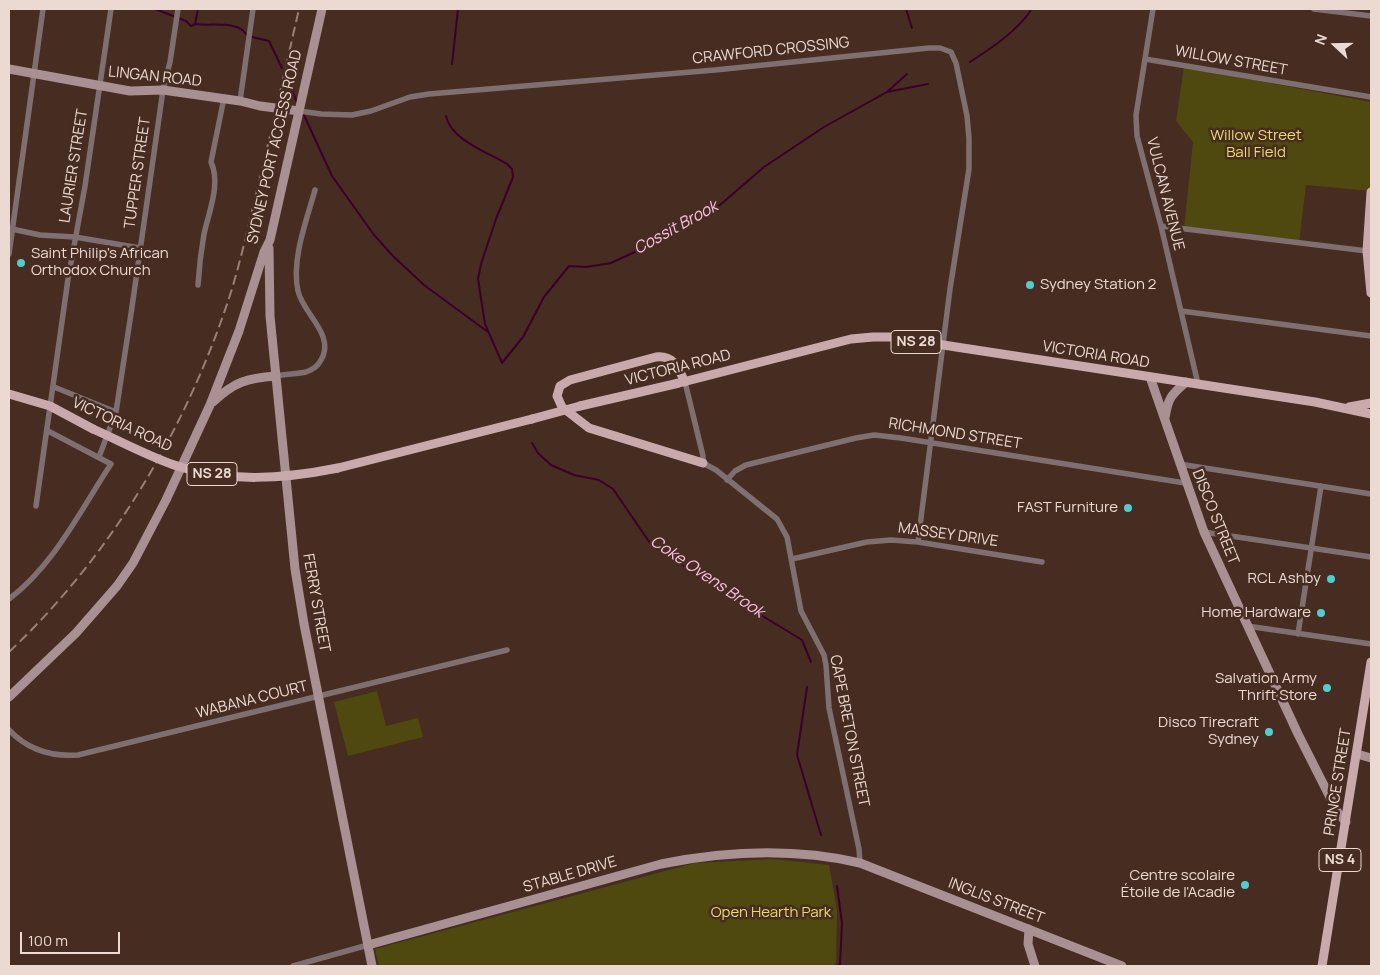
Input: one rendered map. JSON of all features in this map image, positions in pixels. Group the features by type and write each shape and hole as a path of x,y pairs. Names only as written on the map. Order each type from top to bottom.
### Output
{"main road":[{"path":"1371,192 1367,251 1371,292"},
{"name":"VICTORIA ROAD","path":"9,394 50,406 159,459 181,467 214,474 256,478 297,476 338,468 856,338 891,337 1186,382 1371,414"},
{"path":"685,382 673,360 661,357 570,380 560,386 557,396 562,407 589,428 703,463"},
{"path":"1342,408 1365,405 1371,402"},
{"name":"PRINCE STREET","path":"1322,966 1371,662"}],"street":[{"path":"9,254 43,9"},
{"name":"LAURIER STREET","path":"36,506 75,237 86,186 111,9"},
{"name":"TUPPER STREET","path":"99,457 116,412 163,90 170,62 178,9"},
{"path":"240,100 254,9"},
{"name":"SYDNEY PORT ACCESS ROAD","path":"9,697 76,633 117,586 133,563 166,500 210,404 239,332 264,252 270,240 322,9"},
{"name":"VULCAN AVENUE","path":"1152,9 1136,115 1136,131 1161,226 1198,384"},
{"path":"1314,9 1371,16"},
{"name":"CRAWFORD CROSSING","path":"299,110 321,114 352,115 371,111 410,97 429,94 715,70 929,48 940,48 951,52 956,63 967,116 969,169 942,346"},
{"name":"WILLOW STREET","path":"1145,59 1371,98"},
{"name":"LINGAN ROAD","path":"9,69 130,91 163,90 240,100 260,106 299,110"},
{"path":"198,285 215,171 211,162 224,98"},
{"path":"210,404 227,389 258,377 306,372 320,362 324,354 324,339 320,329 303,305 298,292 297,280 301,240 315,190"},
{"path":"1161,226 1367,251"},
{"path":"12,229 40,235 75,237 140,248"},
{"name":"FERRY STREET","path":"270,240 268,289 295,569 372,966"},
{"path":"1181,312 1371,336"},
{"path":"918,542 942,346"},
{"name":"DISCO STREET","path":"1150,377 1185,483 1204,532 1298,734 1338,813 1346,822"},
{"path":"685,382 703,463"},
{"path":"1165,420 1167,404 1171,395 1186,382"},
{"path":"54,387 116,412"},
{"path":"9,599 29,583 45,564 110,464 48,431"},
{"name":"RICHMOND STREET","path":"727,480 741,467 856,438 883,436 1185,483"},
{"name":"CAPE BRETON STREET","path":"703,463 716,470 777,519 787,537 801,611 824,656 830,708 860,863"},
{"path":"1179,464 1371,494"},
{"path":"1298,634 1321,486"},
{"path":"1204,532 1371,557"},
{"name":"MASSEY DRIVE","path":"792,559 878,540 918,542 1042,562"},
{"path":"1247,626 1371,644"},
{"name":"WABANA COURT","path":"9,730 15,737 38,751 61,756 78,755 506,650"},
{"path":"1357,754 1371,758"},
{"name":"STABLE DRIVE","path":"293,966 661,864 694,857 730,854 773,854 840,858 860,863"},
{"name":"INGLIS STREET","path":"860,863 1122,966"},
{"path":"1029,929 1028,944 1035,966"}],"green space":[{"name":"Willow Street Ball Field","path":"1184,67 1371,102 1371,191 1306,185 1299,243 1184,229 1193,142 1176,121"},
{"path":"377,691 386,726 418,718 423,737 348,756 334,702"},
{"name":"Open Hearth Park","path":"773,859 829,865 837,910 836,962 833,966 379,966 375,949 695,863"}],"waterway":[{"path":"155,9 186,21 191,26 195,24 198,9"},
{"path":"452,64 458,9"},
{"path":"906,9 912,28"},
{"name":"Cossit Brook","path":"970,62 996,45 1032,9"},
{"path":"195,24 236,27 247,35"},
{"path":"252,37 269,41 282,68"},
{"path":"888,91 907,74"},
{"path":"287,79 297,102"},
{"name":"Cossit Brook","path":"446,116 449,124 462,139 507,164 512,169 513,177 496,219 478,279 485,324 502,363 523,337 544,297 569,266 586,267 611,263 665,238 713,211 764,167 824,127 887,92 928,84"},
{"path":"303,113 332,176 374,235 424,285 488,332"},
{"name":"Coke Ovens Brook","path":"532,443 538,453 551,465 574,475 599,480 613,489 650,543 710,584 802,640 811,662"},
{"name":"Coke Ovens Brook","path":"807,687 797,755 821,835"},
{"name":"Coke Ovens Brook","path":"837,886 842,923 840,964 838,966"}],"railway":[{"path":"9,652 81,574 113,531 169,439 193,391 213,342 235,278 299,9"}],"place":[{"name":"Saint Philip's African Orthodox Church","path":"21,263"},
{"name":"Sydney Station 2","path":"1030,285"},
{"name":"FAST Furniture","path":"1128,508"},
{"name":"RCL Ashby","path":"1331,579"},
{"name":"Home Hardware","path":"1321,613"},
{"name":"Salvation Army Thrift Store","path":"1327,688"},
{"name":"Disco Tirecraft Sydney","path":"1269,732"},
{"name":"Centre scolaire Étoile de l'Acadie","path":"1245,885"}]}
